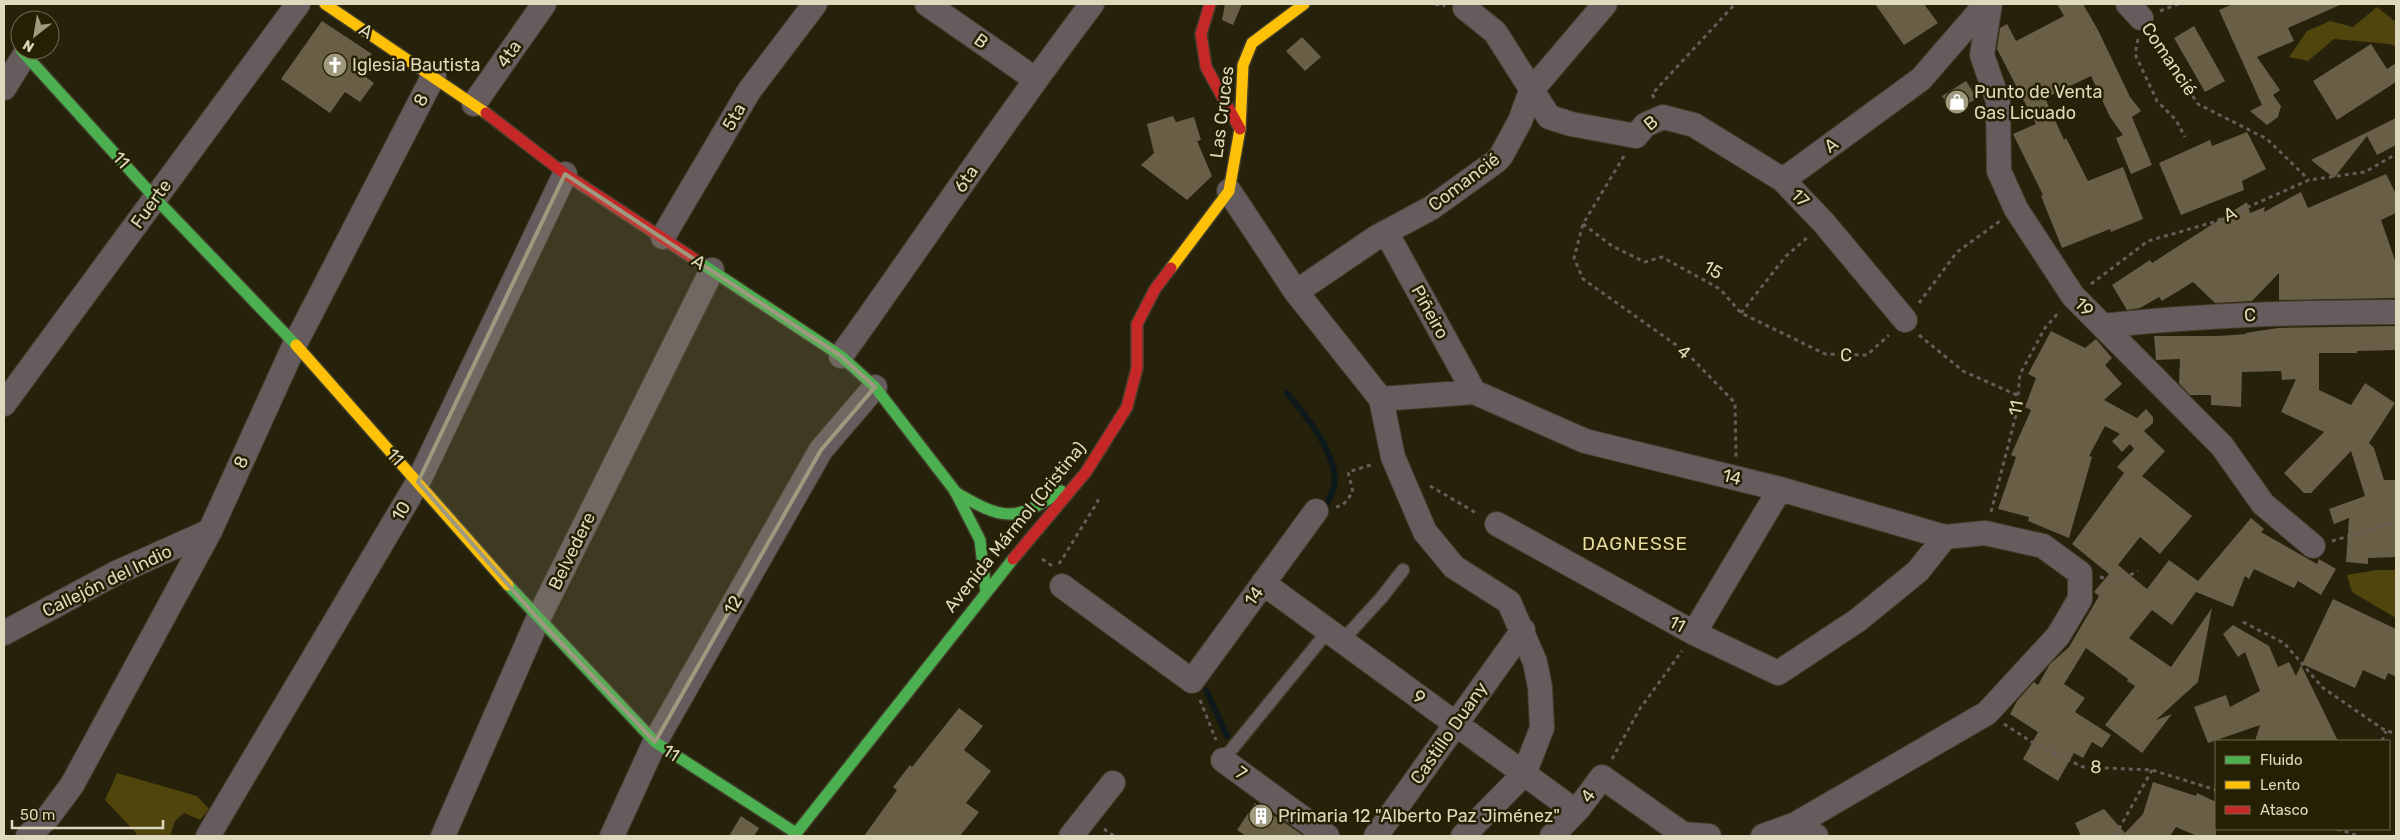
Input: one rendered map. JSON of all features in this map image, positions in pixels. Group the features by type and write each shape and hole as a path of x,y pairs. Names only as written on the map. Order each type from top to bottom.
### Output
{"main road":[{"path":"1210,4 1201,34 1206,67 1240,130"},
{"name":"Las Cruces","path":"1229,191 1240,130 1244,65 1252,43 1304,4"},
{"name":"A","path":"333,6 434,75 565,174 841,356 876,387 955,492 980,540 986,592"},
{"name":"11","path":"30,60 155,198 295,344 538,619 655,742 795,835"},
{"name":"Avenida Mármol (Cristina)","path":"795,835 986,592 1025,548 1086,472 1127,407 1136,368 1137,324 1155,289 1229,191"},
{"path":"955,492 984,510 1007,517 1037,508 1086,472"}],"street":[{"name":"Fuerte","path":"4,404 298,4"},
{"name":"4ta","path":"474,104 544,4"},
{"name":"5ta","path":"663,237 749,91 815,4"},
{"name":"B","path":"927,4 1035,79"},
{"name":"6ta","path":"841,356 933,228 1035,79 1092,4"},
{"name":"Comancié","path":"1296,292 1386,232 1431,208 1502,156 1520,121 1532,91 1605,4"},
{"name":"A","path":"1783,180 1921,79 1986,4"},
{"name":"19","path":"1990,4 1982,55 1998,101 1999,171 2016,209 2073,296 2222,446 2263,504 2313,546"},
{"path":"1465,8 1495,32 1549,117 1571,124 1636,136"},
{"path":"4,88 14,60"},
{"name":"8","path":"28,836 49,816 72,785 210,531 295,344 434,75"},
{"name":"B","path":"1636,136 1645,125 1662,117"},
{"name":"17","path":"1662,117 1694,124 1783,180 1824,223 1905,320"},
{"name":"10","path":"209,835 418,482 565,174"},
{"path":"1229,191 1296,292 1381,399 1393,457 1425,532 1454,567 1509,602 1523,630 1535,662 1540,687 1542,728 1524,774 1463,836"},
{"name":"Piñeiro","path":"1386,232 1474,392"},
{"name":"Belvedere","path":"443,836 538,619 712,270"},
{"name":"C","path":"2103,326 2161,319 2333,312 2396,312"},
{"name":"12","path":"612,836 655,742 821,450 876,387"},
{"name":"14","path":"1381,399 1474,392 1585,441 1780,489 1945,537 1985,533 2043,546 2080,573"},
{"path":"1694,634 1780,489"},
{"name":"14","path":"1192,680 1271,590 1316,511"},
{"name":"11","path":"1497,524 1603,585 1694,634 1778,674 1858,620 1918,571 1945,537"},
{"name":"Callejón del Indio","path":"4,633 116,573 210,531"},
{"path":"1763,836 1796,824 1987,713 2058,636 2080,599 2080,573"},
{"path":"1062,586 1192,680"},
{"name":"9","path":"1271,590 1575,811"},
{"name":"Castillo Duany","path":"1376,836 1523,630"},
{"name":"7","path":"1224,760 1327,836"},
{"path":"1602,777 1683,834 1709,836"},
{"name":"4","path":"1552,836 1602,777"},
{"path":"1071,836 1113,783"},
{"path":"1796,824 1816,836"}],"lane":[{"path":"1224,760 1335,636 1382,597 1403,570"}],"path":[{"name":"B","path":"1662,117 1652,94 1735,4"},
{"path":"2135,11 2135,54 2157,101 2176,120 2185,137"},
{"name":"Comancié","path":"2135,11 2198,104 2267,139 2309,180"},
{"name":"B","path":"1574,258 1583,224 1636,136"},
{"name":"A","path":"2073,296 2148,241 2214,222 2309,180 2365,172 2396,154"},
{"name":"C","path":"1825,354 1867,355 1905,320 1957,252 2016,209"},
{"path":"1741,313 1786,256 1824,223"},
{"name":"15","path":"1583,224 1612,246 1645,262 1662,257 1720,290 1741,313 1825,354"},
{"name":"4","path":"1574,258 1583,279 1686,352 1735,403 1737,440 1734,478"},
{"name":"11","path":"1985,533 2016,415 2020,374 2045,328 2073,296"},
{"path":"1905,320 1927,344 1963,371 2019,396"},
{"path":"1343,505 1353,492 1348,472 1393,457"},
{"path":"1426,483 1497,524"},
{"path":"1062,586 1056,568 1098,501"},
{"path":"2313,546 2396,522"},
{"path":"2080,573 2117,581 2138,571"},
{"path":"2243,622 2284,643 2323,688 2386,732 2396,733"},
{"path":"1602,777 1639,710 1694,634"},
{"name":"7","path":"1192,680 1224,760"},
{"name":"8","path":"1987,713 2038,746 2083,767 2152,770 2215,790"},
{"path":"2382,740 2386,732"},
{"path":"2115,836 2152,770"},
{"path":"2348,830 2360,836"}],"highlighted area":[{"path":"565,174 841,356 875,387 821,450 655,742 538,619 418,482"}],"shaded area":[{"path":"2377,7 2396,22 2396,47 2390,44 2334,39 2308,61 2289,57 2307,31 2330,21 2353,27"},
{"path":"2377,570 2396,570 2396,618 2352,592 2347,575"},
{"path":"117,773 197,796 209,809 200,820 184,813 175,821 170,836 135,836 136,833 105,800"}],"building":[{"path":"1225,4 1242,4 1233,25 1222,20"},
{"path":"1875,4 1924,4 1938,23 1904,45"},
{"path":"2057,4 2083,4 2098,30 2130,97 2141,111 2132,117 2152,165 2131,174 2116,138 2123,135 2110,117 2091,76 2045,98 2064,140 2066,138 2088,181 2123,167 2143,219 2111,232 2110,229 2062,248 2041,196 2043,195 2013,134 2036,124 1997,49 2000,28 2007,24 2016,41 2064,16"},
{"path":"2233,4 2342,4 2288,28 2294,41 2257,57 2280,90 2273,95 2281,106 2278,117 2267,125 2250,111 2262,105 2219,10"},
{"name":"Iglesia Bautista","path":"322,21 372,54 359,72 374,83 360,102 345,92 330,113 281,79"},
{"path":"2194,26 2225,81 2205,92 2174,38"},
{"path":"1302,37 1321,57 1305,71 1286,51"},
{"path":"2371,44 2387,69 2396,63 2396,82 2337,120 2313,81"},
{"path":"1966,81 1977,98 1953,114 1942,96"},
{"path":"1173,116 1176,122 1194,117 1201,140 1197,141 1212,176 1187,200 1141,165 1154,153 1147,124"},
{"path":"2396,118 2396,145 2377,155 2367,136 2334,178 2311,160"},
{"path":"2247,132 2266,169 2242,181 2244,190 2181,215 2159,163 2210,140 2212,146"},
{"path":"2386,174 2396,194 2396,213 2381,220 2396,263 2396,298 2279,300 2279,273 2252,301 2215,303 2193,282 2162,301 2159,297 2140,308 2127,310 2112,285 2150,260 2152,263 2247,202 2250,213 2265,207 2264,212 2301,192 2308,208"},
{"path":"2396,326 2396,350 2319,353 2319,390 2351,405 2365,383 2395,403 2369,443 2374,448 2384,480 2396,480 2396,557 2368,558 2368,564 2346,562 2349,518 2334,524 2329,509 2365,496 2351,451 2311,493 2304,493 2284,473 2324,432 2281,412 2296,379 2282,380 2281,371 2242,372 2241,407 2211,405 2211,395 2190,395 2179,383 2180,359 2156,360 2154,336 2218,336 2247,334 2245,333 2278,328"},
{"path":"2051,331 2085,348 2096,339 2112,358 2105,365 2122,384 2104,400 2137,418 2146,409 2153,417 2153,423 2144,431 2165,451 2142,476 2192,516 2160,554 2140,537 2118,565 2147,589 2169,560 2198,581 2251,518 2264,529 2261,532 2317,564 2319,559 2336,569 2321,595 2298,581 2294,588 2254,569 2249,579 2245,576 2233,607 2196,592 2172,625 2152,610 2129,638 2171,667 2212,608 2198,682 2156,720 2172,714 2142,753 2105,725 2135,686 2086,648 2064,684 2085,698 2075,712 2111,735 2102,748 2092,742 2083,758 2074,753 2058,781 2023,759 2038,732 2010,714 2017,701 2034,682 2038,685 2050,664 2069,647 2099,596 2094,592 2109,574 2072,544 2124,473 2117,467 2134,449 2130,444 2122,452 2112,441 2120,434 2105,426 2089,456 2092,457 2069,538 2028,521 2029,517 1998,509 2016,457 2011,455 2031,410 2025,407 2036,378 2028,374"},
{"path":"2333,599 2396,629 2396,677 2388,673 2385,680 2363,670 2355,688 2302,664"},
{"path":"2233,625 2269,646 2278,667 2289,662 2296,676 2301,665 2338,740 2255,740 2260,725 2208,743 2194,707 2226,695 2230,707 2260,691 2245,652 2238,657 2223,634"},
{"path":"959,708 983,726 964,750 991,771 966,803 979,812 960,836 864,836 897,790 893,787 910,765 912,767"},
{"path":"2153,782 2196,796 2197,793 2215,802 2216,836 2197,836 2176,827 2170,836 2081,836 2075,823 2104,809 2125,833 2143,814"},
{"name":"Primaria 12 \"Alberto Paz Jiménez\"","path":"1255,803 1304,836 1246,836 1237,830"},
{"path":"741,816 759,828 754,836 729,836"}],"waterway":[{"path":"1287,393 1324,444 1333,466 1334,485 1323,510"},
{"path":"1206,690 1227,736"}],"traffic: fast":[{"path":"30,60 155,198 296,345"},
{"path":"699,262 841,356 875,387 955,491 980,540 986,592"},
{"path":"955,492 985,508 1008,514 1031,509 1061,491"},
{"path":"794,836 1013,559"},
{"path":"508,585 655,742 796,833"}],"traffic: slow":[{"path":"325,4 486,113"},
{"path":"1171,268 1229,191 1240,129 1243,65 1252,43 1304,4"},
{"path":"296,345 508,585"}],"traffic: jam":[{"path":"1210,4 1201,34 1206,67 1240,129"},
{"path":"486,113 565,174 699,262"},
{"path":"1013,559 1086,472 1127,407 1137,368 1137,324 1155,289 1171,268"}],"place":[{"name":"Iglesia Bautista","path":"335,65"},
{"name":"Punto de Venta Gas Licuado","path":"1957,102"},
{"name":"Primaria 12 \"Alberto Paz Jiménez\"","path":"1261,816"}],"district":[{"name":"DAGNESSE","path":"1635,543"}]}
